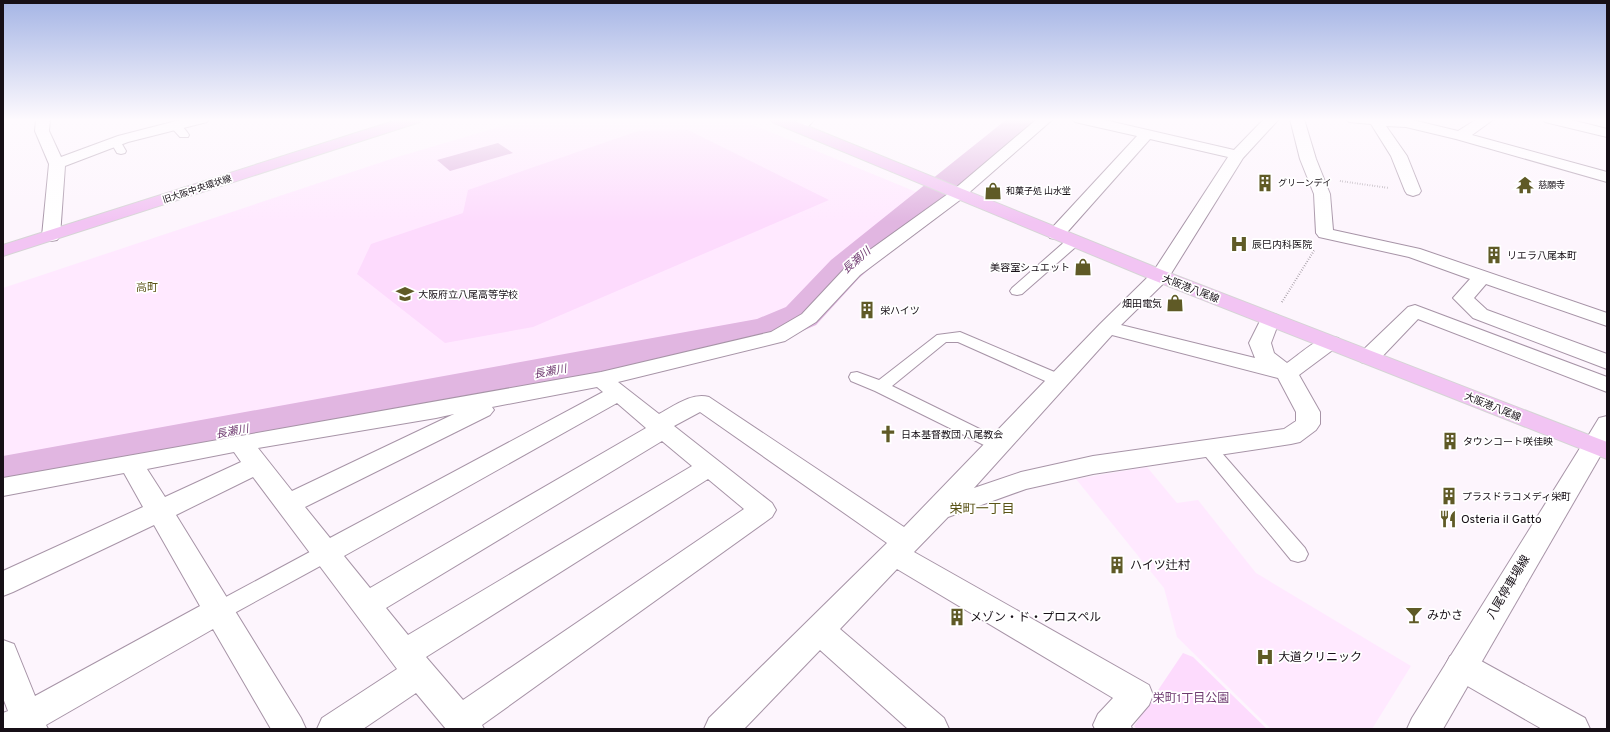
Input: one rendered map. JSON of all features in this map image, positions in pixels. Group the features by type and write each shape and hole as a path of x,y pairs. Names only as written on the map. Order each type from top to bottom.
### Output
{"main road":[{"name":"旧大阪中央環状線","path":"3,251 309,153"},
{"name":"大阪港八尾線","path":"869,153 948,189 1160,276 1275,311 1331,342 1369,357 1603,440"}],"street":[{"path":"51,153 56,164 57,175 51,236"},
{"path":"56,164 93,153"},
{"path":"3,487 240,443 508,397 610,386 778,336 809,318 853,271 948,189 998,153"},
{"path":"1065,238 1132,153"},
{"path":"721,729 938,510 1107,328 1160,276 1237,154 1233,153"},
{"path":"1306,153 1322,194 1325,233 1414,253 1607,320"},
{"path":"1397,153 1413,191"},
{"path":"1522,153 1607,177"},
{"path":"1482,277 1463,298 1480,314 1607,362"},
{"path":"938,510 1021,481 1093,465 1291,436 1308,424 1308,412 1287,373 1264,356 1260,343 1275,311"},
{"path":"1369,357 1415,311 1607,385"},
{"path":"1107,328 1287,373 1331,342"},
{"path":"240,443 411,664 464,725 763,510 610,386"},
{"path":"326,553 610,386"},
{"path":"288,504 508,397"},
{"path":"366,605 701,402 900,548 1137,694 1110,725 1115,729"},
{"name":"八尾停車場線","path":"1424,729 1461,666 1603,440"},
{"path":"131,463 289,729"},
{"path":"3,584 258,465"},
{"path":"334,729 411,664 709,467"},
{"path":"3,654 21,725 219,611"},
{"path":"819,630 932,729"},
{"path":"1461,666 1573,729"}],"lane":[{"path":"1017,291 1065,238"},
{"path":"881,387 942,338 960,337 1058,380"},
{"path":"857,378 881,387 998,445"},
{"path":"1208,448 1298,554"},
{"path":"219,611 326,553"}],"path":[{"path":"1315,178 1413,191"},
{"path":"1275,311 1325,233"}],"shaded area":[{"name":"大阪府立八尾高等学校","path":"410,153 822,153 926,196 840,259 801,300 753,327 3,461 3,288"},
{"path":"462,153 512,153 450,171 437,160"},
{"path":"1147,467 1177,503 1198,500 1256,573 1411,666 1372,729 1271,729 1177,637 1164,588 1076,479"}],"green space":[{"path":"574,153 735,153 829,200 533,327 445,343 357,274 371,244 463,213 468,190"},
{"name":"栄町1丁目公園","path":"1183,653 1193,657 1267,729 1137,729 1134,726"}],"waterway":[{"name":"長瀬川","path":"3,475 768,330 801,316 845,269 985,153"}],"place":[{"name":"グリーンデイ","path":"1265,183"},
{"name":"慈願寺","path":"1525,185"},
{"name":"和菓子処 山水堂","path":"993,191"},
{"name":"辰巳内科医院","path":"1239,244"},
{"name":"リエラ八尾本町","path":"1494,255"},
{"name":"美容室シュエット","path":"1083,267"},
{"name":"大阪府立八尾高等学校","path":"405,294"},
{"name":"畑田電気","path":"1175,303"},
{"name":"栄ハイツ","path":"867,310"},
{"name":"日本基督教団 八尾教会","path":"888,434"},
{"name":"タウンコート咲佳映","path":"1450,441"},
{"name":"プラスドラコメディ栄町","path":"1449,496"},
{"name":"Osteria il Gatto","path":"1448,519"},
{"name":"ハイツ辻村","path":"1117,565"},
{"name":"みかさ","path":"1414,615"},
{"name":"メゾン・ド・プロスペル","path":"957,617"},
{"name":"大道クリニック","path":"1265,657"}],"district":[{"name":"高町","path":"147,287"},
{"name":"栄町一丁目","path":"982,508"}]}
